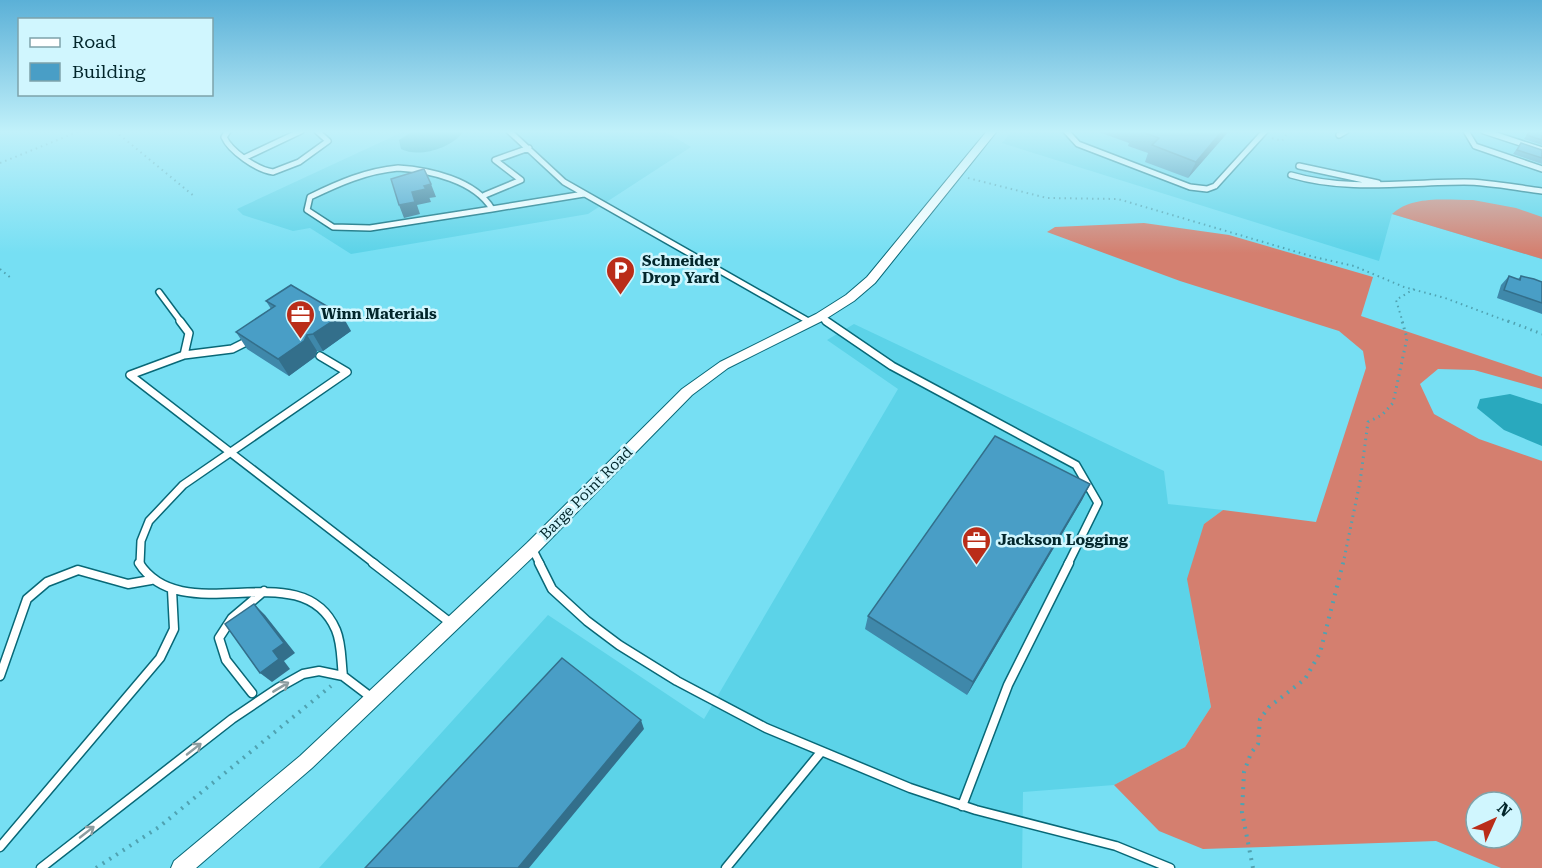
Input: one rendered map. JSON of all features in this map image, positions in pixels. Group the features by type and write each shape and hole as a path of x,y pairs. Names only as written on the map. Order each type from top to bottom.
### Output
{"street":[{"name":"Barge Point Road","path":"181,868 306,762 373,699 532,548 687,392 724,364 815,320 850,298 871,280 960,172"}],"lane":[{"path":"369,172 357,174 310,197 307,210 333,227 370,228 584,194"},
{"path":"421,172 444,177 485,195 492,209"},
{"path":"485,195 521,180 510,172"},
{"path":"553,172 564,182 584,194 815,320 892,366 1076,465 1098,503 1008,685 962,806"},
{"path":"1150,172 1190,187 1207,189 1215,186 1228,172"},
{"path":"1326,172 1393,185"},
{"path":"1291,176 1363,187 1466,182 1542,191"},
{"path":"159,292 189,333 184,355"},
{"path":"253,338 232,349 184,355 130,375 452,624"},
{"path":"320,356 348,372 183,485 149,521 141,542 139,562 151,580 172,590 210,596 264,591 289,592 315,606 332,624 339,640 343,676"},
{"path":"532,548 552,589 619,645 677,681 766,728 910,788 962,806 1116,846 1170,868"},
{"path":"0,676 27,599 47,582 78,570 128,584 151,580"},
{"path":"0,847 160,658 173,635 175,617 171,601 172,590"},
{"path":"252,693 220,650 218,641 220,632 239,610 264,591"},
{"path":"41,868 232,719 303,674 319,671 343,676 373,699"},
{"path":"726,868 821,752"}],"path":[{"path":"165,172 194,196"},
{"path":"957,176 1049,198 1107,196 1314,257 1354,266 1542,334"},
{"path":"0,269 11,278"},
{"path":"1253,868 1242,812 1244,772 1251,753 1258,744 1260,719 1269,707 1305,679 1320,653 1333,610 1356,503 1368,422 1382,415 1393,403 1398,372 1405,353 1407,338 1396,300 1414,289"},
{"path":"96,868 131,848 195,801 306,703 343,676"}],"shaded area":[{"path":"318,172 653,172 588,214 351,254 310,228 293,231 243,215 237,209"},
{"path":"1093,172 1542,172 1542,259 1392,214 1379,261"},
{"path":"1473,200 1516,208 1542,217 1542,259 1392,214 1400,208 1419,201"},
{"path":"1144,223 1229,235 1373,277 1361,316 1542,377 1542,389 1474,370 1438,369 1420,384 1434,414 1479,439 1542,461 1542,868 1501,868 1436,841 1203,849 1159,831 1114,785 1185,747 1211,707 1187,579 1204,524 1223,510 1316,522 1366,368 1363,351 1339,331 1180,281 1047,232 1055,227"},
{"name":"Jackson Logging","path":"854,324 1164,471 1168,504 1223,510 1204,524 1198,640 1211,707 1185,747 1114,785 1023,792 1022,868 319,868 548,615 704,719 898,389 827,340"},
{"path":"1510,394 1542,404 1542,446 1504,430 1477,408 1480,399"}],"building":[{"path":"416,172 425,172 431,184 424,186 426,189 412,192 415,202 399,205 391,179"},
{"path":"1509,276 1520,280 1521,276 1542,282 1542,303 1504,290"},
{"path":"291,285 342,315 313,334 307,335 304,341 278,359 236,332 275,306 266,301"},
{"name":"Jackson Logging","path":"995,436 1090,484 973,682 868,616"},
{"path":"254,604 284,643 273,651 279,659 260,673 225,624"},
{"path":"562,658 641,720 518,868 365,868"}],"place":[{"name":"Schneider Drop Yard","path":"621,296"},
{"name":"Winn Materials","path":"300,340"},
{"name":"Jackson Logging","path":"977,566"}]}
